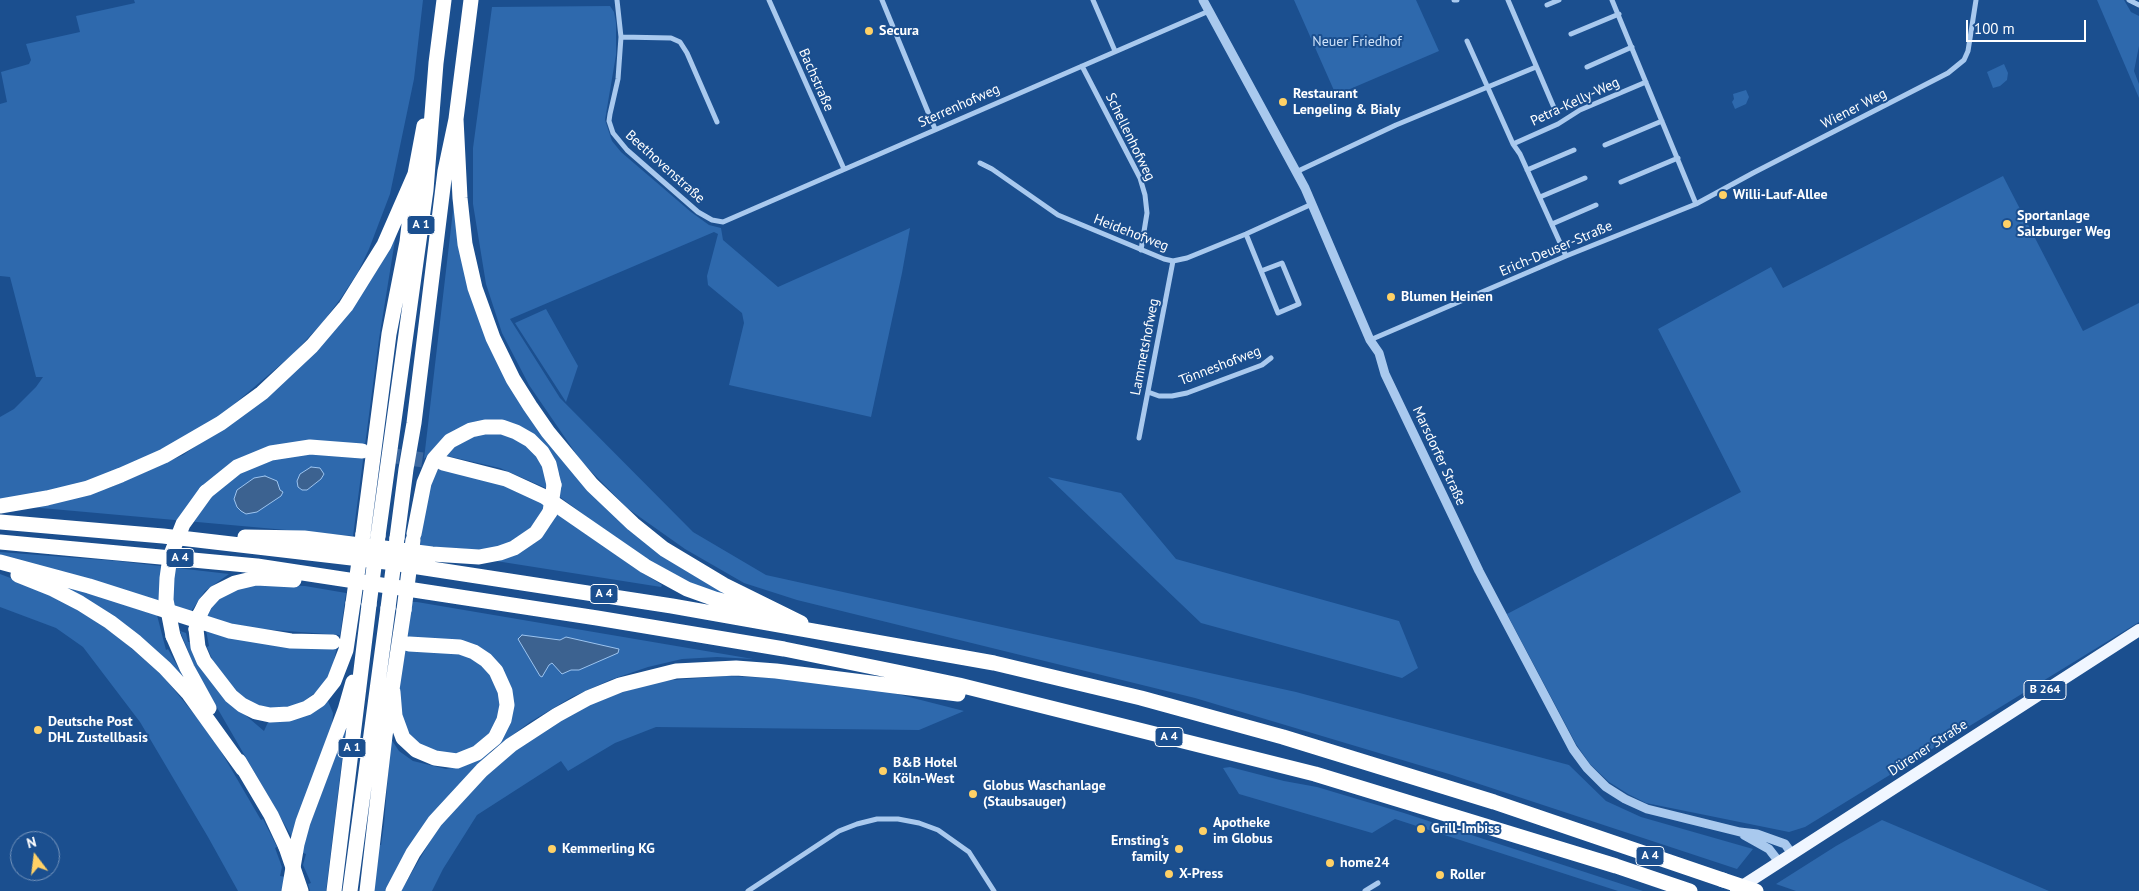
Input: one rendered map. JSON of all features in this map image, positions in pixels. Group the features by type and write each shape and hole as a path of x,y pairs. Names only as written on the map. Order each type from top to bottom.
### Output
{"highway":[{"name":"A 1","path":"334,891 362,676 366,625 426,190 436,63 444,0"},
{"name":"A 1","path":"350,891 406,469 414,423 445,171 456,119 471,0"},
{"path":"359,582 256,578 228,585 205,604 200,614 196,629 198,647 204,661 231,696 242,705 256,712 270,715 289,714 307,708 319,700 334,681 346,650 353,603 362,534 389,334 407,242 415,174 436,63"},
{"path":"456,119 460,198 465,244 475,288 493,338 513,380 530,406 592,485 664,549 696,570 820,632"},
{"path":"0,506 47,498 88,488 121,475 164,456 220,423 262,393 312,346 351,299 384,245 415,174"},
{"path":"367,891 382,760 393,692 413,537 417,486 414,423"},
{"path":"186,539 284,537 432,554 479,557 500,554 514,548 536,533 550,512 554,485 549,464 542,452 530,440 516,432 502,428 485,427 471,430 450,441 434,459 424,483 413,537"},
{"path":"301,891 286,846 271,815 190,674 173,636 166,600 167,578 170,557 183,524 206,492 237,467 271,453 310,448 362,451"},
{"path":"443,463 492,474 545,497 658,574 687,589 716,599 783,615"},
{"name":"A 4","path":"0,522 186,539 396,563 576,590 994,663 1141,698 1292,740 1494,802 1728,886 1756,891"},
{"name":"A 4","path":"0,542 219,562 524,606 784,649 959,685 1315,774 1616,866 1690,891"},
{"path":"0,562 89,586 230,631 292,641 333,642"},
{"path":"0,569 30,579 63,594 102,617 136,642 165,668 189,694 243,769"},
{"path":"289,891 297,844 303,822 345,710 366,625"},
{"path":"393,692 395,716 403,738 416,750 435,758 457,761 477,754 494,738 504,720 505,692 496,671 486,660 474,652 460,647 409,644"},
{"path":"393,891 413,853 435,821 464,786 491,761 511,745 557,715 588,698 633,681 676,672 715,668 742,668 839,678 1023,702"},
{"path":"367,891 366,838 370,743"}],"main road":[{"name":"Dürener Straße","path":"1728,886 1792,854 2139,630"}],"street":[{"name":"Beethovenstraße","path":"617,0 621,36 618,79 610,114 610,127 627,150 698,212 718,221"},
{"name":"Bachstraße","path":"768,0 844,169"},
{"path":"882,0 935,129"},
{"path":"1093,0 1115,51"},
{"name":"Marsdorfer Straße","path":"1203,0 1312,204 1370,340 1379,353 1385,374 1479,571 1574,749 1587,768 1606,787 1625,799 1647,809 1740,832 1757,834 1782,842 1792,854"},
{"path":"1508,0 1555,110"},
{"path":"1547,5 1559,0"},
{"path":"1612,0 1696,204"},
{"name":"Wiener Weg","path":"1696,204 1753,172 1948,73 1964,60 1968,51 1976,0"},
{"path":"2129,0 2139,6"},
{"name":"Sterrenhofweg","path":"718,221 726,221 1209,11"},
{"path":"1571,34 1618,14"},
{"path":"621,36 671,38 680,42 687,52 717,122"},
{"path":"1467,41 1566,256"},
{"path":"1587,67 1632,47"},
{"name":"Schellenhofweg","path":"1082,66 1140,178 1145,195 1147,214 1141,250"},
{"path":"1296,172 1396,125 1536,67"},
{"name":"Petra-Kelly-Weg","path":"1513,144 1558,124 1580,110 1646,82"},
{"path":"1605,145 1662,120"},
{"path":"1527,170 1574,150"},
{"path":"1621,182 1678,158"},
{"name":"Heidehofweg","path":"980,163 992,168 1058,215 1141,250 1174,261 1246,234 1312,204"},
{"path":"1540,197 1584,178"},
{"name":"Erich-Deuser-Straße","path":"1370,340 1566,256 1696,204"},
{"path":"1552,224 1596,205"},
{"path":"1246,234 1278,313 1299,304 1282,263 1262,271"},
{"name":"Lammetshofweg","path":"1139,438 1174,261"},
{"name":"Tönneshofweg","path":"1148,392 1165,396 1187,393 1244,372 1271,358"},
{"path":"748,891 840,832 857,824 877,819 898,819 919,823 938,830 969,852 994,891"},
{"name":"Marsdorfer Straße","path":"1740,832 1769,849 1779,862"},
{"path":"1365,891 1378,883"}],"green space":[{"path":"134,0 423,0 414,79 390,194 369,249 358,272 341,298 323,322 293,354 232,406 206,426 163,450 85,483 0,502 0,417 14,409 36,387 43,377 36,377 10,277 0,276 0,104 7,102 1,72 29,64 31,60 26,44 80,32 76,16 135,3"},
{"name":"Neuer Friedhof","path":"1294,0 1416,0 1439,51 1336,95"},
{"path":"2097,0 2124,0 2131,12 2139,16 2139,46 2134,71 2139,84 2139,98"},
{"path":"610,6 614,12 616,23 616,55 605,120 612,141 621,152 691,212 709,225 721,228 723,240 778,287 910,228 871,417 729,385 744,323 742,313 708,285 707,276 718,234 714,232 510,319 560,398 693,532 766,575 1296,692 1569,765 1606,801 1641,817 1753,849 1737,869 1449,774 1195,698 797,600 744,583 685,549 627,508 581,461 529,385 502,333 486,284 473,204 473,148 492,7"},
{"path":"2004,64 2008,73 2007,80 2000,86 1993,88 1987,72"},
{"path":"1746,90 1749,97 1746,104 1735,109 1732,102 1734,99 1733,94"},
{"path":"2003,176 2083,331 2139,303 2139,622 1805,827 1789,832 1646,803 1628,794 1609,782 1590,764 1576,744 1507,614 1741,492 1658,329 1771,267 1783,288"},
{"path":"454,202 472,294 563,460 725,593 725,596 704,591 633,551 560,497 560,475 524,430 445,438 424,459"},
{"path":"396,234 379,339 353,536 30,507 109,488 183,455 266,398 350,311 379,267"},
{"path":"546,309 578,366 566,402 515,323"},
{"path":"485,431 515,436 541,459 548,489 500,468 443,455 448,450"},
{"path":"440,467 486,478 546,504 537,520 540,522 497,551 420,546 425,503 434,471"},
{"path":"1048,477 1121,493 1176,559 1399,621 1418,668 1402,678 1201,623"},
{"path":"558,511 633,567 662,585 661,587 496,561 550,526"},
{"path":"0,552 117,561 229,574 205,591 190,613 0,557"},
{"path":"0,574 63,598 121,639 163,676 212,736 261,820 263,819 277,847 275,848 282,867 280,876 286,877 284,891 238,891 140,722 83,647 56,628 0,607"},
{"path":"49,580 157,615 166,650 168,649 186,682"},
{"path":"255,584 305,586 346,593 340,635 260,629 203,617 213,602 234,590"},
{"path":"411,602 753,659 717,657 682,659 648,667 610,680 572,697 530,722 490,752 491,754 389,891 372,891 378,845 381,845 384,824 391,739 399,751 413,761 446,769 465,765 512,713 486,653 405,639"},
{"path":"206,630 337,646 333,666 323,687 297,706 277,711 243,700 216,668 207,647 209,646"},
{"path":"180,631 186,633 188,642 190,642 224,697 264,731 269,720 328,701 333,713 332,726 293,839 197,673"},
{"path":"402,648 463,652 486,667 501,697 499,719 483,743 456,755 439,755 415,742 400,721 397,689"},
{"path":"726,676 795,679 870,687 964,711 919,730 656,727 615,743 568,771 561,761 477,815 443,869 432,891 401,891 436,831 464,795 528,738 600,699 660,681"},
{"path":"346,727 326,891 310,891 308,884 311,883 303,865 306,854 300,852"},
{"path":"1230,767 1284,781 1317,787 1404,813 1643,891 1618,891 1395,819 1372,833 1239,794 1223,768"},
{"path":"1882,820 2049,891 1796,891 1776,884 1836,846"}],"shaded area":[{"path":"311,467 320,468 324,474 321,479 307,490 302,490 298,487 297,481 300,474"},
{"path":"265,476 277,481 280,490 283,492 281,496 257,512 246,514 237,507 234,499 237,490 254,478"},
{"path":"522,635 560,640 566,637 619,649 618,653 579,670 571,670 562,674 552,663 542,677 518,639"}],"tunnel":[{"path":"362,451 443,463"}],"place":[{"name":"Secura","path":"869,31"},
{"name":"Restaurant Lengeling & Bialy","path":"1283,102"},
{"name":"Willi-Lauf-Allee","path":"1723,195"},
{"name":"Sportanlage Salzburger Weg","path":"2007,224"},
{"name":"Blumen Heinen","path":"1391,297"},
{"name":"Deutsche Post DHL Zustellbasis","path":"38,730"},
{"name":"B&B Hotel Köln-West","path":"883,771"},
{"name":"Globus Waschanlage (Staubsauger)","path":"973,794"},
{"name":"Grill-Imbiss","path":"1421,829"},
{"name":"Apotheke im Globus","path":"1203,831"},
{"name":"Kemmerling KG","path":"552,849"},
{"name":"Ernsting's family","path":"1179,849"},
{"name":"home24","path":"1330,863"},
{"name":"X-Press","path":"1169,874"},
{"name":"Roller","path":"1440,875"}]}
